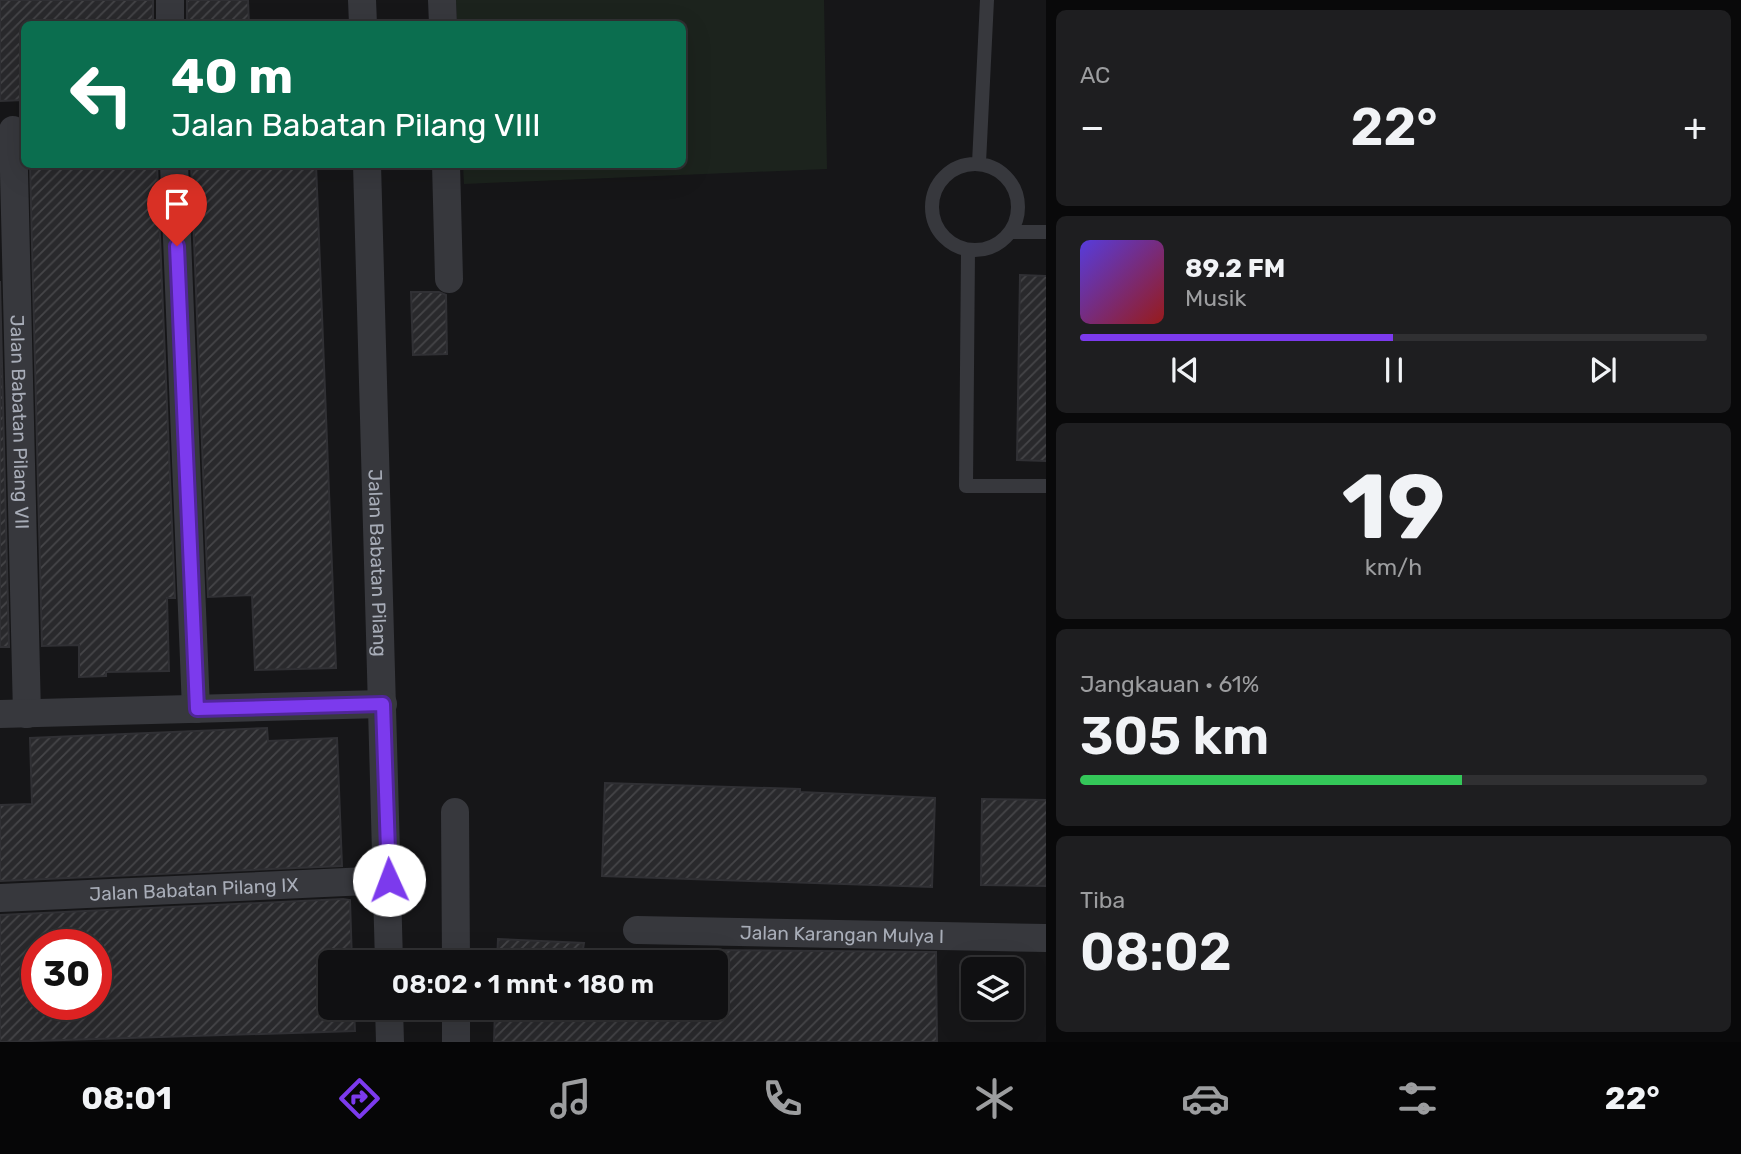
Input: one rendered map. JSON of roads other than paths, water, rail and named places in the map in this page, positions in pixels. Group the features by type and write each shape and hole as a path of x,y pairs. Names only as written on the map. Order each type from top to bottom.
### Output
{"street":[{"path":"170,0 170,21"},
{"path":"362,0 363,21"},
{"path":"442,0 443,21"},
{"name":"Jalan Babatan Pilang VII","path":"12,130 14,714"},
{"path":"174,168 197,709"},
{"name":"Jalan Babatan Pilang","path":"367,168 389,950"},
{"path":"446,168 449,279"},
{"path":"14,714 383,704"},
{"path":"455,812 456,950"},
{"name":"Jalan Babatan Pilang IX","path":"0,898 389,880"},
{"name":"Jalan Karangan Mulya I","path":"636,930 1046,939"},
{"path":"389,1020 390,1042"},
{"path":"456,1020 456,1042"}],"lane":[{"path":"979,163 987,0"},
{"path":"979,163 1009,178 1020,212 1012,232 996,246 968,251 946,241 933,223 931,198 938,181 951,170 979,163"},
{"path":"1012,232 1046,232"},
{"path":"968,251 966,486 1046,486"}]}
